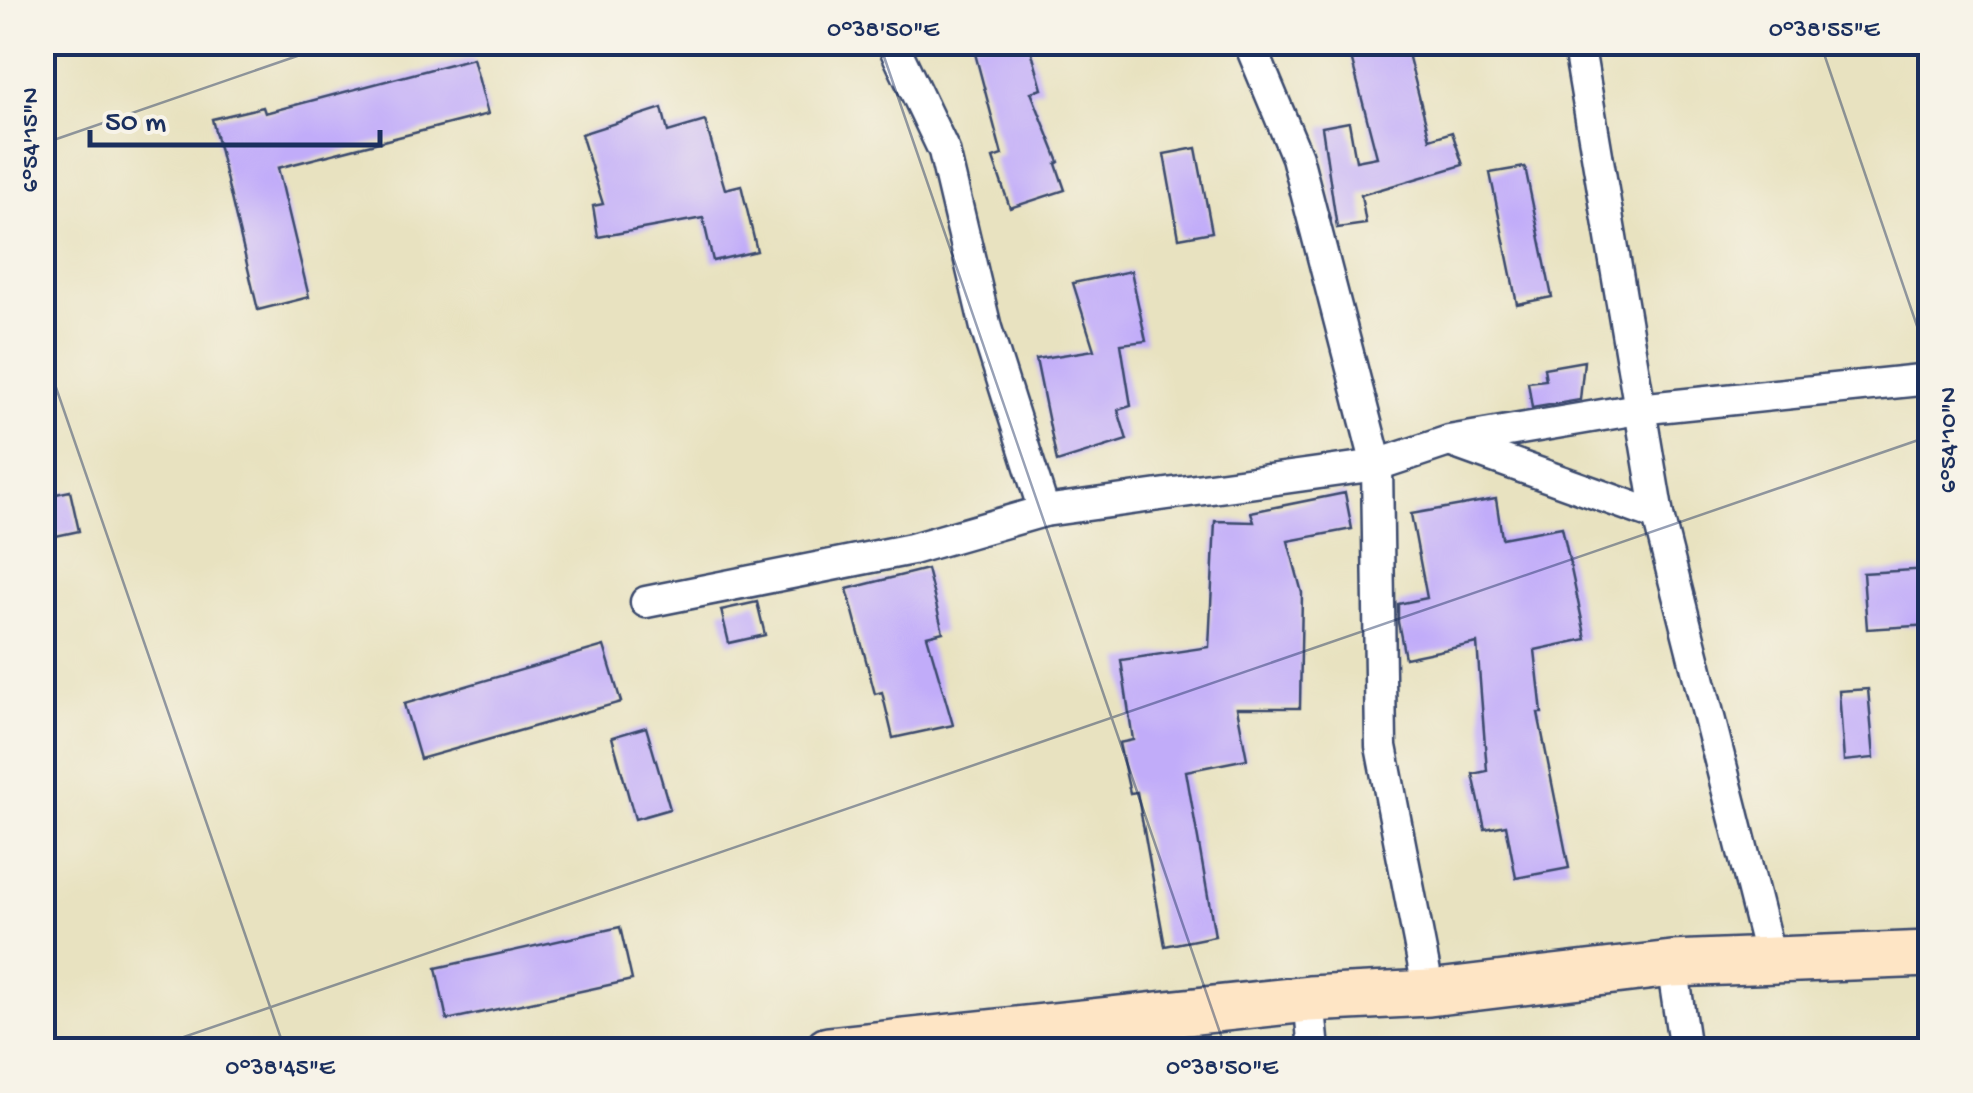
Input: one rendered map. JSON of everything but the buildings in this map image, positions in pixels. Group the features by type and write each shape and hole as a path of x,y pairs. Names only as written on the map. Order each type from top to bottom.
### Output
{"street":[{"path":"892,42 944,151 986,328 1044,511"},
{"path":"1249,42 1298,157 1376,465 1381,746 1430,993"},
{"path":"1578,42 1658,516 1770,958"},
{"path":"646,602 912,549 1044,511 1376,465 1450,441 1638,409 1930,379"},
{"path":"1450,441 1658,516"},
{"path":"828,1050 1309,998 1430,993 1672,964 1930,954"},
{"path":"1672,964 1685,1050"},
{"path":"1309,998 1314,1050"}]}
